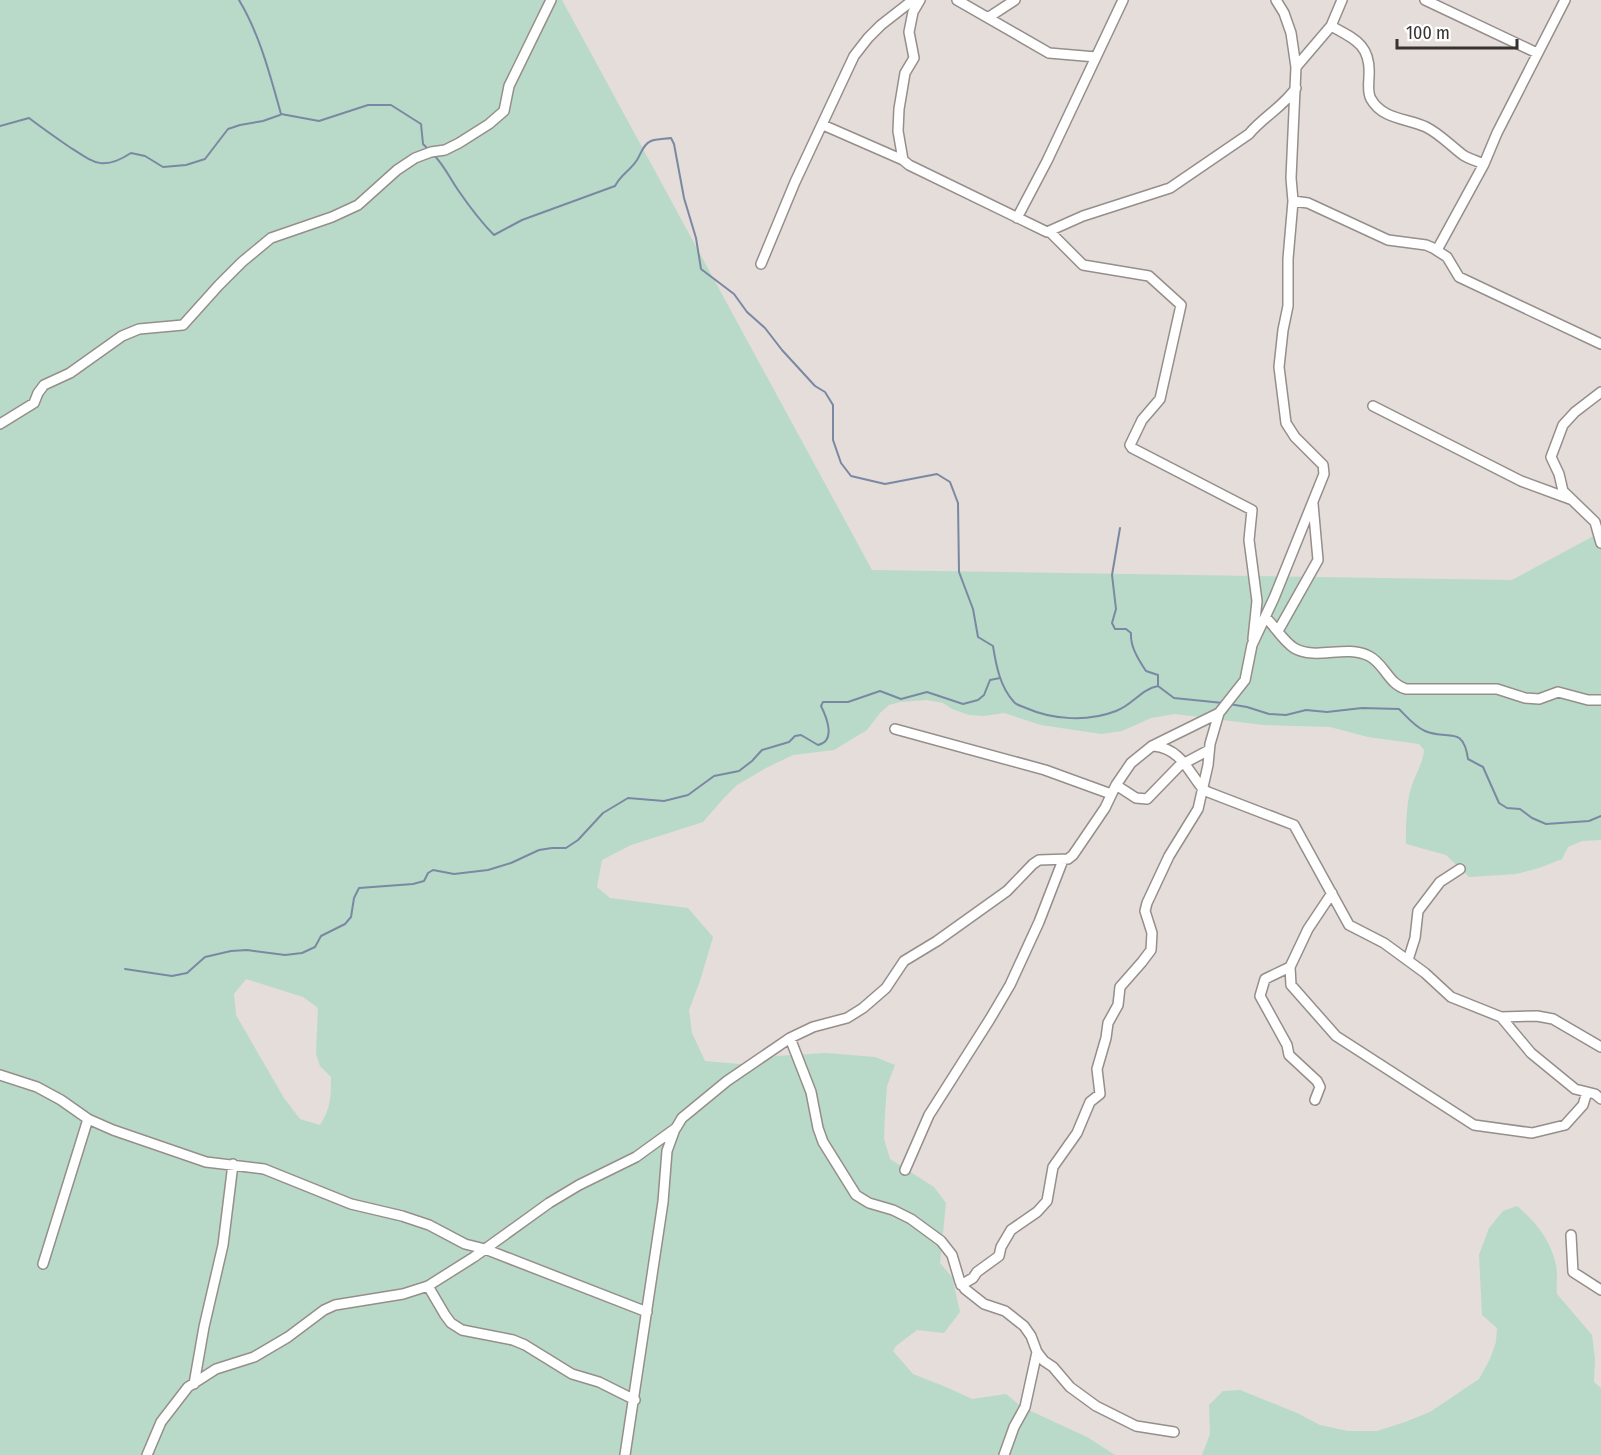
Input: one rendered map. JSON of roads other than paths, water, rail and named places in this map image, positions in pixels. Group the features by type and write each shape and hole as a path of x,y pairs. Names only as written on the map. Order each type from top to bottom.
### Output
{"street":[{"path":"0,424 34,404 44,385 70,373 122,336 139,329 183,326 234,269 271,238 332,217 358,205 370,196 383,181 415,158 445,150 489,124 504,111 509,86 551,0"},
{"path":"761,264 795,182 854,56 881,25 913,0"},
{"path":"903,160 898,131 899,109 907,67 914,58 909,32 913,12 920,0"},
{"path":"957,0 1049,53 1096,57"},
{"path":"989,17 1015,0"},
{"path":"1017,218 1123,0"},
{"path":"1252,645 1313,502 1324,469 1323,465 1295,437 1286,423 1279,367 1282,330 1288,306 1296,67 1292,33 1276,0"},
{"path":"1296,67 1331,26 1342,0"},
{"path":"1425,0 1538,52"},
{"path":"1437,250 1484,164 1497,133 1565,0"},
{"path":"1331,26 1356,40 1366,53 1370,62 1370,97 1378,107 1394,119 1428,128 1464,156 1484,164"},
{"path":"822,125 903,160 1017,218 1050,232 1083,216 1170,188 1249,134 1256,125 1287,100 1296,88"},
{"path":"1293,201 1308,203 1396,243 1426,245 1437,250 1448,257 1459,277 1601,344"},
{"path":"962,1285 999,1256 1001,1247 1011,1230 1037,1212 1047,1201 1053,1167 1077,1133 1090,1102 1100,1094 1097,1069 1108,1023 1118,1005 1120,987 1151,950 1152,933 1145,911 1147,903 1178,839 1195,817 1203,789 1209,750 1220,713 1245,680 1257,601 1249,540 1251,510 1130,445 1142,420 1160,399 1181,305 1149,276 1083,265 1050,232"},
{"path":"1601,392 1575,412 1563,425 1552,452 1563,491 1595,522 1601,543"},
{"path":"1373,406 1521,481 1569,499"},
{"path":"1278,631 1318,560 1313,502"},
{"path":"1265,617 1295,648 1304,651 1348,651 1367,654 1379,663 1397,686 1406,689 1497,689 1525,698 1539,699 1558,692 1588,700 1601,700"},
{"path":"1588,700 1601,694"},
{"path":"625,1455 663,1202 667,1151 682,1118 709,1095 790,1038 853,1014 886,988 904,961 937,941 1007,891 1033,864 1040,860 1068,859 1076,852 1105,808 1113,790 1131,763 1152,746 1220,713"},
{"path":"895,729 1046,770 1136,798 1147,799 1183,762 1209,750"},
{"path":"1152,746 1171,750 1203,789 1294,825 1348,925 1384,943 1425,973 1451,997 1501,1017 1537,1016 1553,1019 1601,1047"},
{"path":"905,1170 929,1114 1010,985 1039,922 1063,860"},
{"path":"1407,960 1415,938 1418,911 1440,882 1460,869"},
{"path":"1332,893 1308,929 1290,967 1291,985 1336,1036 1474,1125 1532,1133 1565,1125 1583,1105 1587,1092"},
{"path":"1290,967 1265,979 1260,996 1287,1045 1289,1055 1317,1081 1320,1087 1315,1100"},
{"path":"1501,1017 1531,1053 1575,1089 1595,1094 1601,1099"},
{"path":"790,1038 811,1092 823,1142 861,1199 893,1209 941,1241 952,1255 962,1285 984,1304 1005,1311 1024,1326 1037,1352 1070,1387 1095,1406 1136,1426 1174,1432"},
{"path":"0,1075 37,1087 88,1119 113,1130 189,1158 264,1169 351,1204 429,1225 465,1244 485,1249 647,1312"},
{"path":"44,1263 88,1119"},
{"path":"147,1455 161,1422 188,1387 216,1369 254,1357 335,1305 403,1294 428,1287 549,1203 579,1185 636,1157 676,1128"},
{"path":"194,1384 204,1327 223,1245 233,1164"},
{"path":"1571,1235 1573,1272 1601,1290"},
{"path":"428,1287 451,1323 462,1330 513,1340 572,1374 599,1382 635,1400"},
{"path":"1004,1455 1014,1427 1025,1407 1037,1352"}],"waterway":[{"path":"239,0 259,41 281,114 319,121 368,105 391,105 421,124 423,144 429,150"},
{"path":"0,126 29,118 68,146 98,163 112,162 131,153 145,156 163,167 186,165 205,159 228,129 280,115"},
{"path":"433,154 471,208 494,235 522,220 615,186 634,164 648,142 671,138 684,198 696,238 701,269 734,294 747,312 765,328 815,386 825,392 833,405 833,440 841,463 851,476 885,484 937,474 950,482 958,503 959,572 973,609 978,637 993,646 1002,683 1015,703 1036,712 1059,717 1094,717 1122,708 1147,690 1158,686 1174,698 1223,703"},
{"path":"1120,528 1112,575 1116,609 1112,623 1115,629 1126,629 1131,633 1137,657 1146,671 1158,675 1158,685"},
{"path":"125,969 172,976 187,973 205,957 231,951 247,950 285,955 302,953 315,947 321,936 345,924 351,917 354,898 359,888 413,884 424,881 428,873 433,870 454,874 488,870 511,863 539,850 566,848 578,840 603,813 628,798 664,801 688,795 714,776 739,771 762,750 789,742 795,736 801,735 818,745 824,743 827,739 828,728 821,706 823,702 848,702 880,691 901,699 927,692 963,704 978,700 984,695 990,680 1000,678"},
{"path":"1229,704 1269,714 1286,715 1306,710 1327,712 1362,708 1399,709 1425,731 1458,737 1466,748 1468,759 1483,767 1499,803 1507,808 1520,809 1546,824 1589,821 1601,816"}]}
